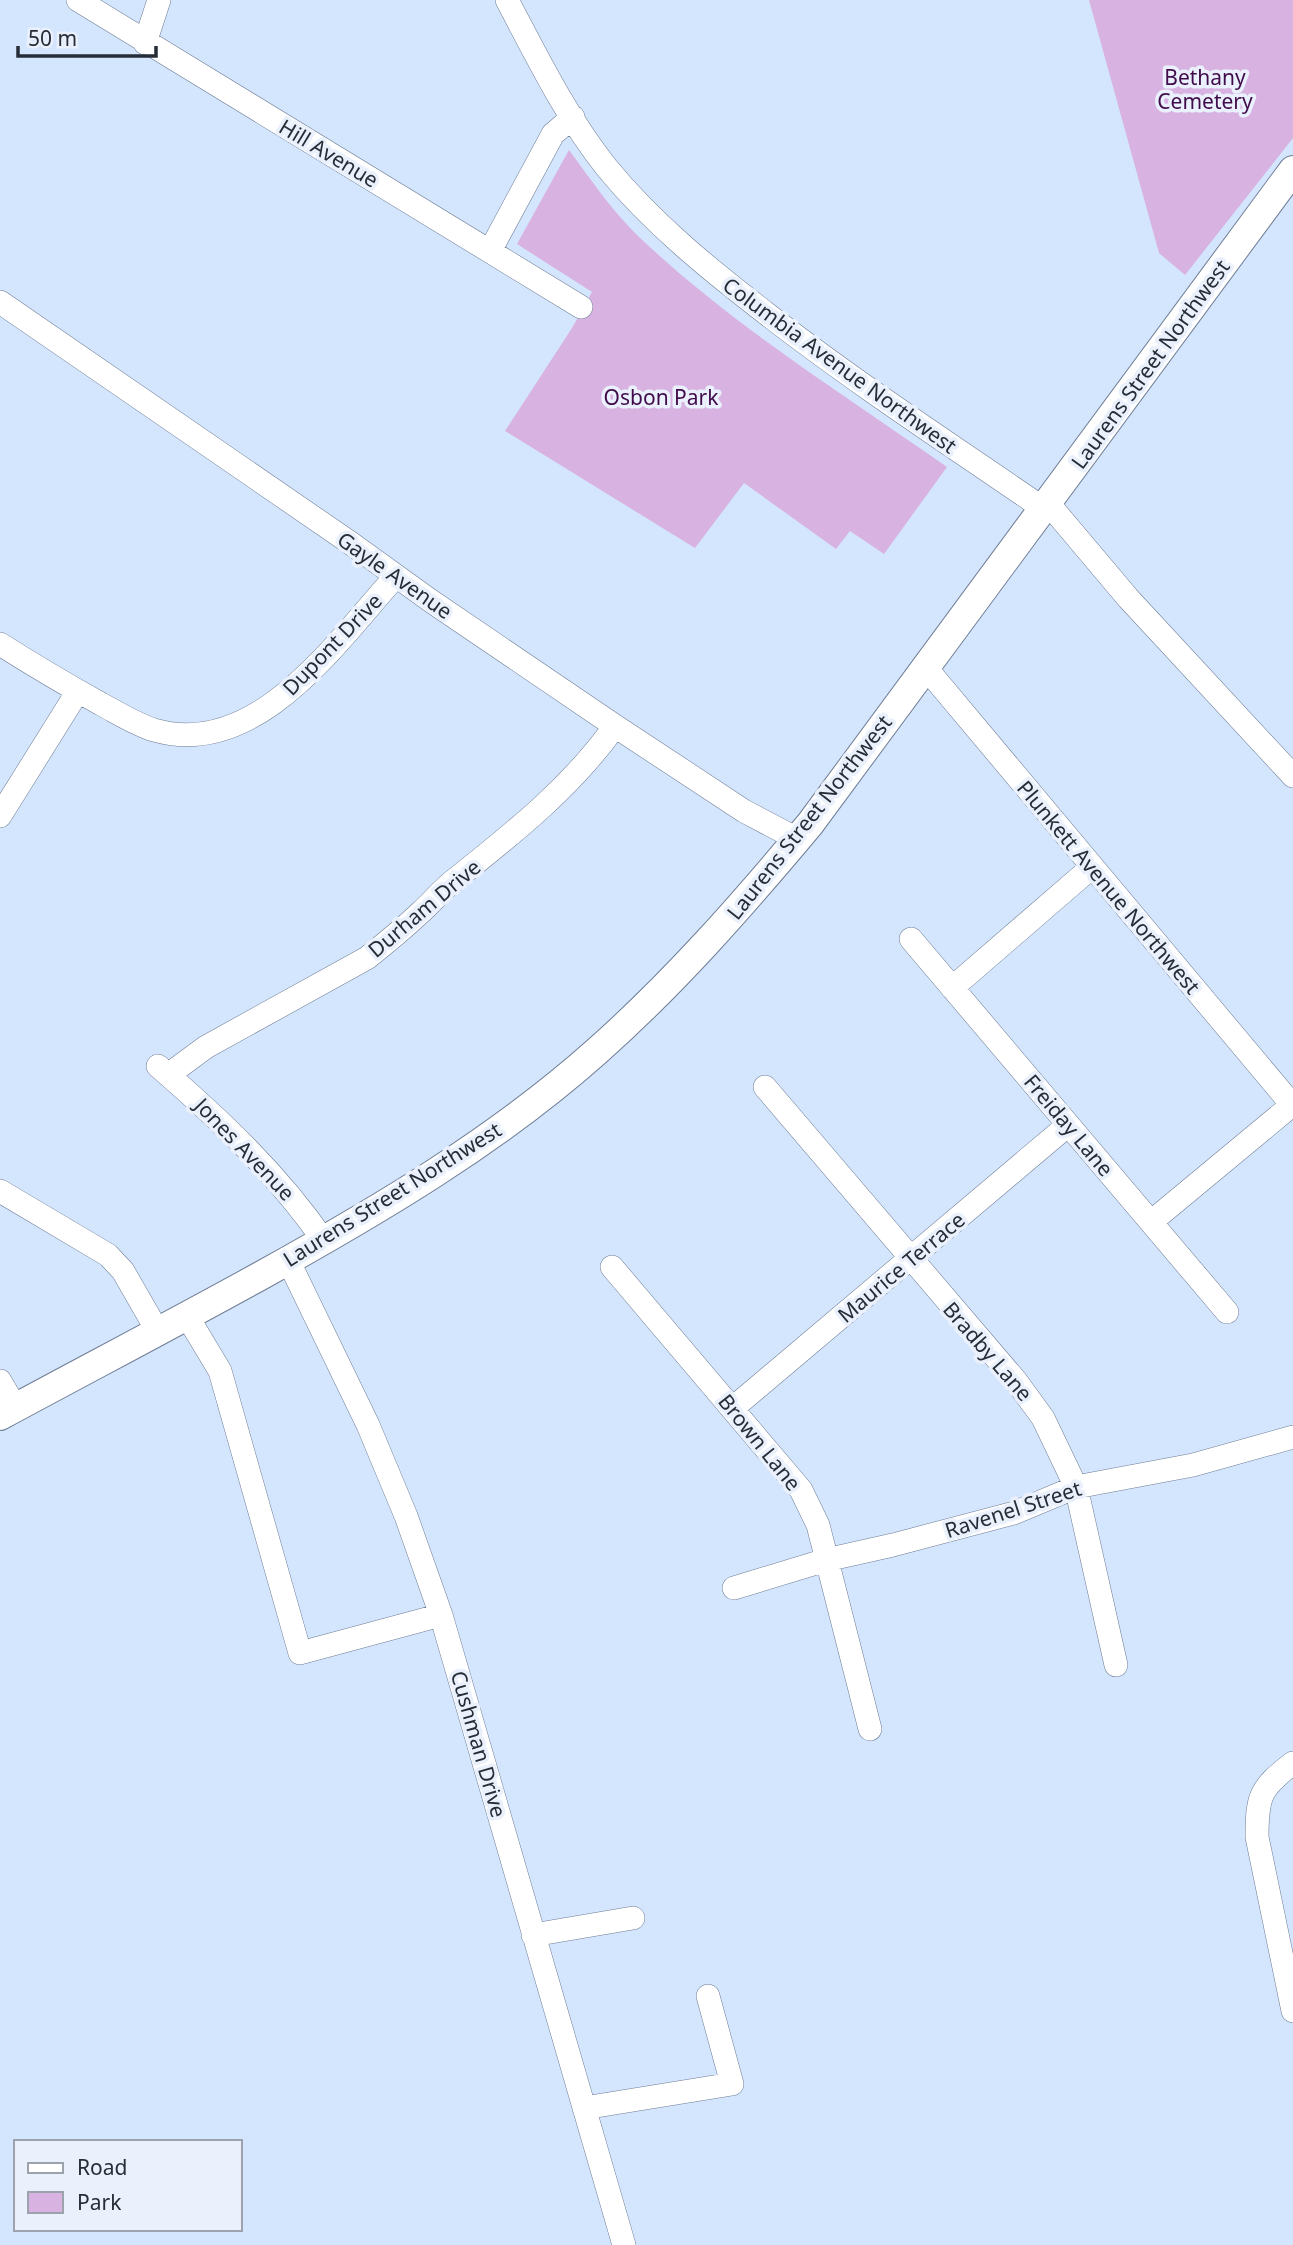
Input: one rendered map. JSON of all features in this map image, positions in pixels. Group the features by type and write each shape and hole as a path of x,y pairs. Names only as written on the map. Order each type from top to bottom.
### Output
{"main road":[{"name":"Laurens Street Northwest","path":"8,1412 324,1241 445,1166 512,1119 595,1052 667,985 743,905 797,839 1292,176"}],"street":[{"name":"Hill Avenue","path":"78,0 581,307"},
{"path":"145,43 159,0"},
{"name":"Columbia Avenue Northwest","path":"507,0 573,117 597,155 622,186 710,271 819,355 1046,506 1293,776"},
{"path":"490,251 553,134 573,117"},
{"name":"Gayle Avenue","path":"0,302 615,726 744,811 797,839"},
{"name":"Dupont Drive","path":"0,644 137,724 154,730 189,735 224,729 261,713 299,683 397,576"},
{"name":"Plunkett Avenue Northwest","path":"926,668 1292,1105"},
{"path":"0,816 78,691"},
{"name":"Durham Drive","path":"162,1070 367,958 450,883 480,862 569,783 615,726"},
{"path":"952,988 1092,867"},
{"name":"Freiday Lane","path":"911,939 1227,1312"},
{"name":"Jones Avenue","path":"162,1070 220,1120 261,1163 297,1202 324,1241"},
{"name":"Bradby Lane","path":"765,1087 1031,1399 1043,1418 1076,1487 1116,1665"},
{"path":"1151,1222 1292,1105"},
{"name":"Maurice Terrace","path":"733,1408 1068,1125"},
{"path":"0,1191 113,1260 123,1271 158,1332"},
{"name":"Cushman Drive","path":"288,1261 368,1425 406,1516 441,1615 624,2245"},
{"name":"Brown Lane","path":"612,1266 801,1490 818,1525 870,1729"},
{"path":"187,1316 220,1371 300,1653 441,1615"},
{"path":"0,1381 8,1412"},
{"name":"Ravenel Street","path":"734,1588 826,1560 1014,1513 1076,1487 1193,1465 1293,1437"},
{"path":"1285,1769 1264,1788 1257,1810 1257,1837 1293,2011"},
{"path":"533,1936 633,1918"},
{"path":"584,2108 732,2084 708,1996"}],"green space":[{"name":"Bethany Cemetery","path":"1089,0 1293,0 1293,138 1185,275 1159,253"},
{"name":"Osbon Park","path":"569,150 620,217 675,269 789,358 947,467 884,554 850,531 836,549 744,483 695,548 505,431 572,328 592,292 517,244"}]}
